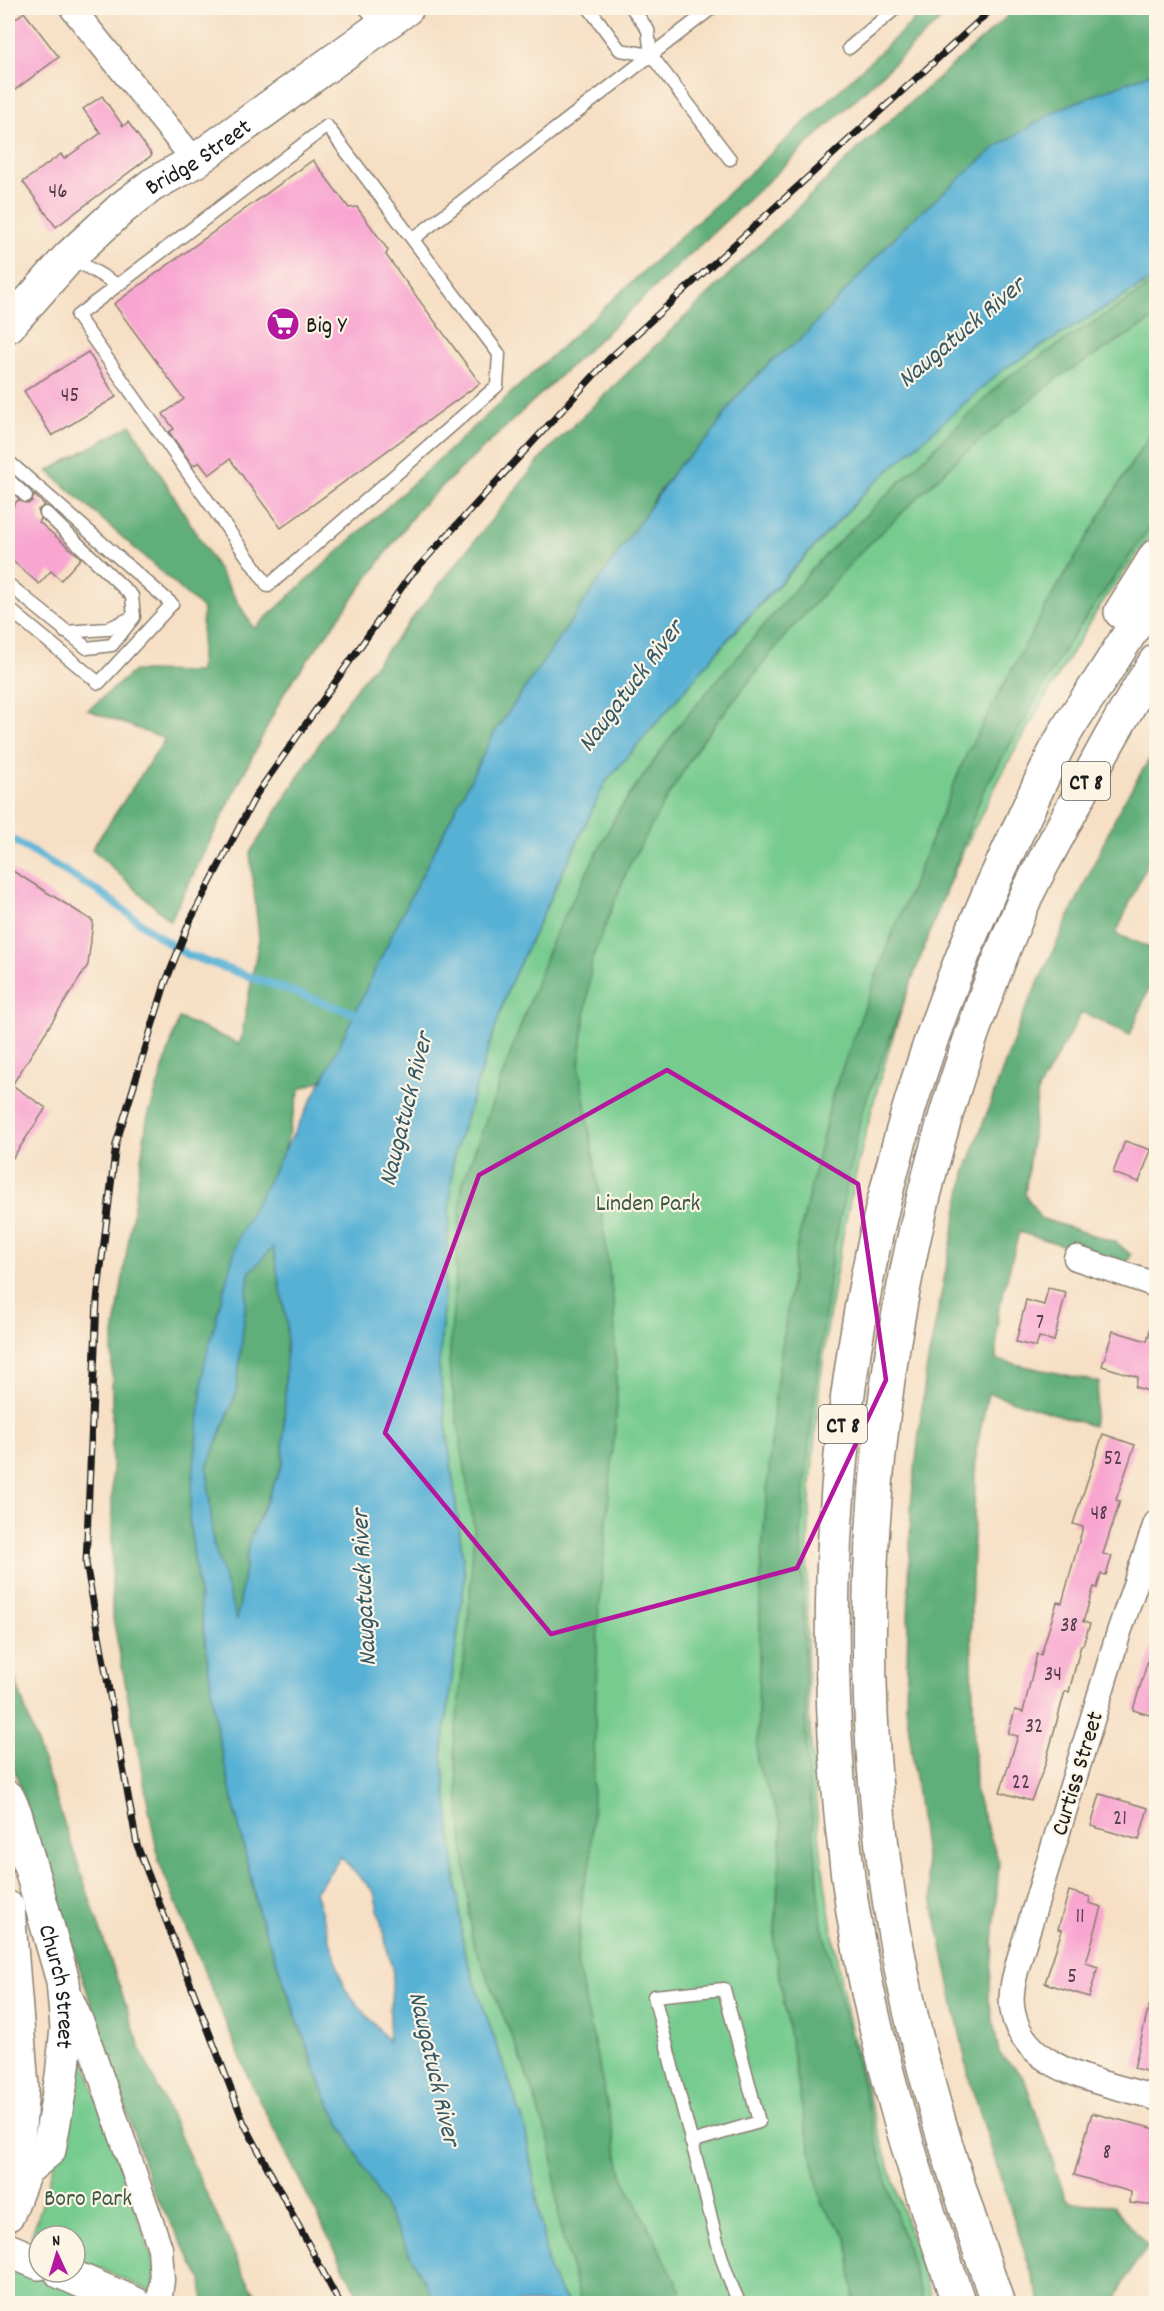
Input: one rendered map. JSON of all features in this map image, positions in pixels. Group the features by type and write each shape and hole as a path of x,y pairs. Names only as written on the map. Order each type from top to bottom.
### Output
{"main road":[{"name":"Bridge Street","path":"10,316 69,257 137,196 195,161 373,17 407,8"},
{"path":"974,922 1037,764 1075,686 1156,556"},
{"name":"CT 8","path":"959,2304 902,2130 881,2055 862,1967 848,1879 833,1701 834,1522 842,1438 854,1344 890,1171 914,1088 974,922 1064,735 1156,594"},
{"name":"CT 8","path":"998,2304 940,2125 897,1948 875,1775 870,1687 869,1597 882,1420 912,1243 933,1156 959,1069 1022,904 1118,721 1156,661"},
{"path":"1022,904 1129,736 1156,699"},
{"name":"Church Street","path":"8,1798 15,1813 63,1981 67,2028 55,2124 49,2150 25,2170 8,2214"},
{"name":"Church Street","path":"8,1908 22,2087 18,2140 25,2170"},
{"path":"8,2250 27,2258"},
{"path":"87,2283 135,2304"}],"street":[{"path":"72,8 195,161"},
{"path":"1076,1258 1156,1286"},
{"name":"Curtiss Street","path":"1156,1524 1119,1632 1018,1964 1011,2005 1026,2043 1041,2057 1062,2068 1156,2098"},
{"path":"63,1981 85,2030 160,2248 162,2280 159,2304"}],"lane":[{"path":"589,8 620,50 651,54"},
{"path":"632,8 648,30 651,54 730,159"},
{"path":"413,239 712,8"},
{"path":"849,48 896,8"},
{"path":"327,126 499,354 497,386 268,586 77,316 118,285 327,126"},
{"path":"69,257 118,285"},
{"path":"8,461 172,604 99,683 8,608"},
{"path":"8,479 26,496"},
{"path":"8,584 87,648 112,645 134,617 132,596 46,513"},
{"path":"691,2142 759,2122 724,1989 654,1996 691,2142 728,2277 740,2304"}],"highlighted area":[{"path":"667,1070 858,1184 886,1380 797,1568 551,1634 385,1433 479,1175"}],"green space":[{"path":"927,8 953,8 419,508 285,691 170,921 92,849 165,739 88,710 134,671 200,672 203,609 48,471 131,425 254,629"},
{"path":"1017,8 1156,8 1156,83 771,361 735,399 710,437 678,466 654,499 358,1065 300,1089 273,1196 238,1237 189,1519 217,1731 259,1914 324,2093 437,2303 362,2303 253,2088 159,1862 112,1613 112,1348 147,1120 179,1018 240,1044 259,939 250,853 349,697 547,451 861,146"},
{"name":"Linden Park","path":"1156,277 1158,494 1156,522 1147,540 1098,609 1035,715 976,825 942,900 896,1028 859,1159 833,1294 815,1430 807,1568 809,1706 820,1842 840,1976 858,2059 881,2141 933,2303 568,2303 549,2272 525,2127 464,1951 442,1755 465,1576 439,1367 453,1158 509,986 605,783 724,644 869,488 1002,370"},
{"path":"1156,282 1156,318 1057,378 961,456 860,553 784,637 699,745 661,808 628,868 592,959 579,1067 598,1185 614,1308 617,1404 598,1622 591,1862 583,1887 577,1962 622,2175 687,2303 581,2303 560,2227 551,2146 523,2064 472,1939 454,1746 468,1624 474,1529 449,1366 462,1185 553,938 618,812 680,724 817,563 1006,378"},
{"path":"1156,427 1156,519 1070,640 983,792 862,1112 832,1257 810,1434 801,1535 807,1758 822,1926 889,2190 924,2303 854,2303 848,2238 822,2205 802,2109 774,1944 782,1825 757,1763 761,1564 775,1396 796,1249 833,1093 887,947 966,755 1050,599"},
{"path":"1156,748 1156,843 1116,934 1156,950 1156,970 1130,1035 1082,1012 1038,1090 1025,1194 1040,1218 1117,1243 1131,1255 1126,1264 1019,1232 998,1312 996,1360 1099,1382 1093,1426 988,1393 976,1451 971,1613 975,1792 999,1862 989,1999 999,2053 1024,2078 1066,2200 1074,2203 1113,2205 1148,2247 1133,2267 1116,2298 1117,2303 1041,2303 970,2082 927,1873 906,1706 911,1505 926,1371 965,1173 1022,1017 1121,806"},
{"path":"273,1246 287,1324 283,1463 249,1541 237,1622 213,1542 207,1467 236,1394 249,1273"},
{"path":"8,1658 142,2053 244,2275 261,2303 204,2303 202,2280 152,2189 8,1750"},
{"name":"Boro Park","path":"77,2040 155,2267 154,2293 87,2262 87,2224 35,2224 60,2140"},
{"path":"8,2258 27,2267 27,2284 63,2284 103,2303 8,2303"}],"water":[{"name":"Naugatuck River","path":"1156,71 1156,277 1002,370 869,488 733,633 605,783 509,986 453,1158 439,1367 465,1576 442,1755 464,1951 525,2127 549,2272 568,2303 436,2303 324,2093 259,1914 217,1731 189,1519 204,1364 238,1237 324,1077 400,918 494,733 678,466 710,437 735,399 771,361 801,339 905,226 996,147 1059,109","holes":["273,1247 287,1324 283,1463 249,1541 237,1620 213,1542 207,1467 236,1394 249,1273","341,1857 374,1892 393,1973 388,2041 345,1989 315,1892"]}],"building":[{"path":"24,12 59,57 8,95 8,25"},
{"path":"102,96 123,126 128,122 152,155 56,227 23,182 61,154 64,159 101,133 83,109"},
{"name":"Big Y","path":"313,160 349,208 357,207 388,250 386,255 480,383 281,528 230,459 209,475 199,462 193,466 169,432 174,429 163,414 184,399 114,304"},
{"path":"88,352 116,397 52,436 24,391"},
{"path":"34,495 45,505 38,510 41,519 39,522 81,558 61,580 51,571 39,584 8,557 8,512 18,500 28,504"},
{"path":"8,868 93,921 88,965 12,1085 46,1108 8,1165"},
{"path":"1125,1141 1151,1150 1139,1182 1113,1173"},
{"path":"1048,1288 1066,1292 1054,1341 1039,1337 1036,1347 1016,1342 1026,1300 1044,1305"},
{"path":"1150,1330 1156,1331 1156,1393 1135,1387 1138,1377 1102,1366 1113,1331 1147,1341"},
{"path":"1103,1434 1135,1445 1116,1500 1120,1501 1103,1554 1112,1556 1106,1575 1101,1574 1097,1588 1094,1587 1083,1622 1090,1624 1083,1645 1081,1645 1069,1692 1065,1691 1045,1765 1031,1801 1000,1792 1018,1736 1008,1734 1015,1710 1023,1712 1037,1654 1041,1655 1057,1602 1062,1603 1083,1527 1073,1524"},
{"path":"1152,1647 1156,1647 1156,1717 1133,1710"},
{"path":"1100,1794 1148,1808 1139,1840 1091,1826"},
{"path":"1069,1891 1090,1897 1089,1903 1102,1907 1086,1963 1098,1967 1089,1997 1045,1983 1062,1930 1058,1929"},
{"path":"1149,2006 1156,2007 1156,2074 1134,2068"},
{"path":"1092,2113 1156,2129 1156,2206 1130,2203 1131,2192 1074,2175"}],"waterway":[{"path":"8,837 101,893 162,939 188,955 362,1016"}],"railway":[{"path":"340,2304 244,2123 137,1845 86,1563 97,1300 116,1144 165,984 189,923 256,795 409,577 609,359 993,8"}],"place":[{"name":"Big Y","path":"283,324"}]}
